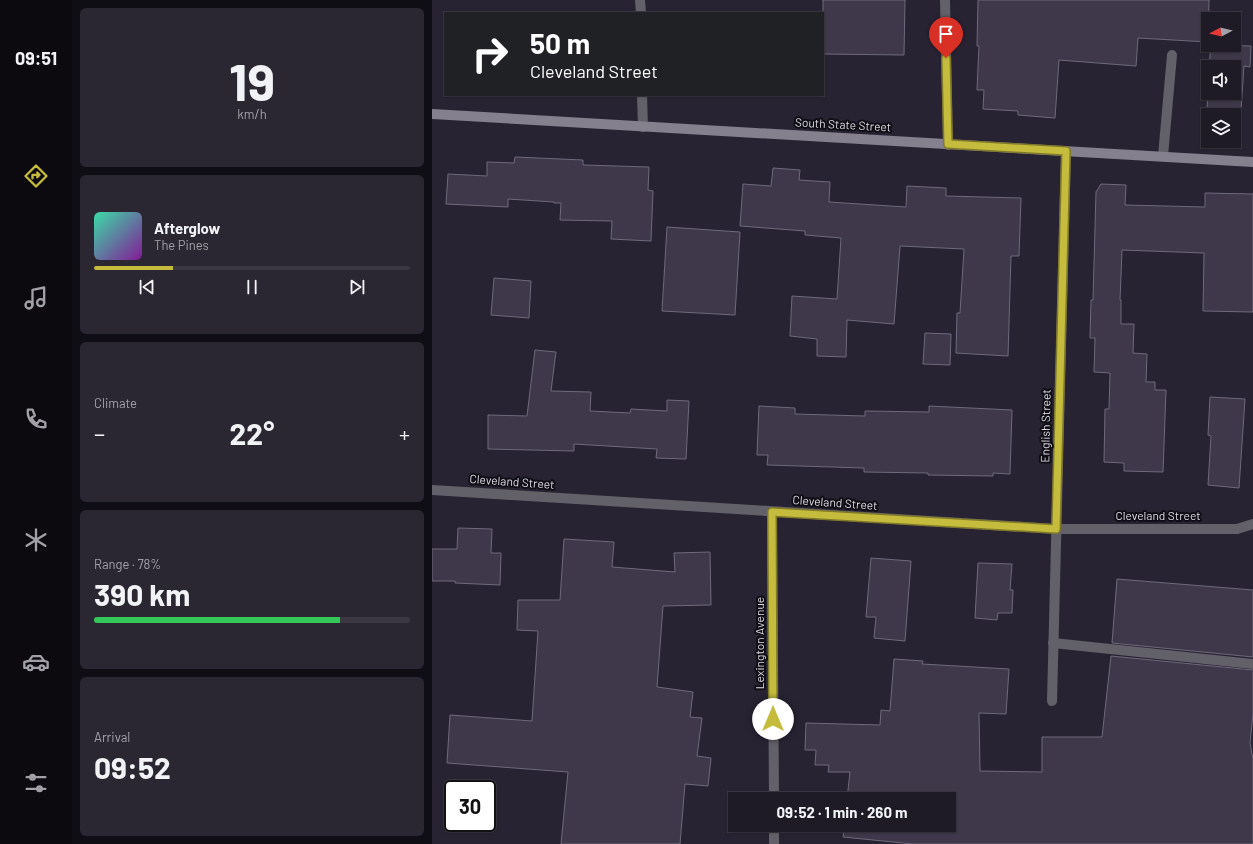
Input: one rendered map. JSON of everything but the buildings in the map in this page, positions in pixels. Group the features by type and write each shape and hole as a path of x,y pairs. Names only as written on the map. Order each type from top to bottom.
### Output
{"street":[{"path":"640,0 641,12"},
{"path":"945,0 948,144"},
{"path":"1163,156 1172,55"},
{"path":"642,96 643,127"},
{"name":"South State Street","path":"432,114 1253,162"},
{"name":"English Street","path":"1052,701 1066,151"},
{"name":"Cleveland Street","path":"432,490 1056,529 1237,529 1253,524"},
{"name":"Lexington Avenue","path":"772,512 774,792"},
{"path":"1053,644 1253,664"},
{"path":"774,832 774,844"}],"route":[{"path":"773,719 772,512 1056,529 1066,151 948,144 946,58"}]}
